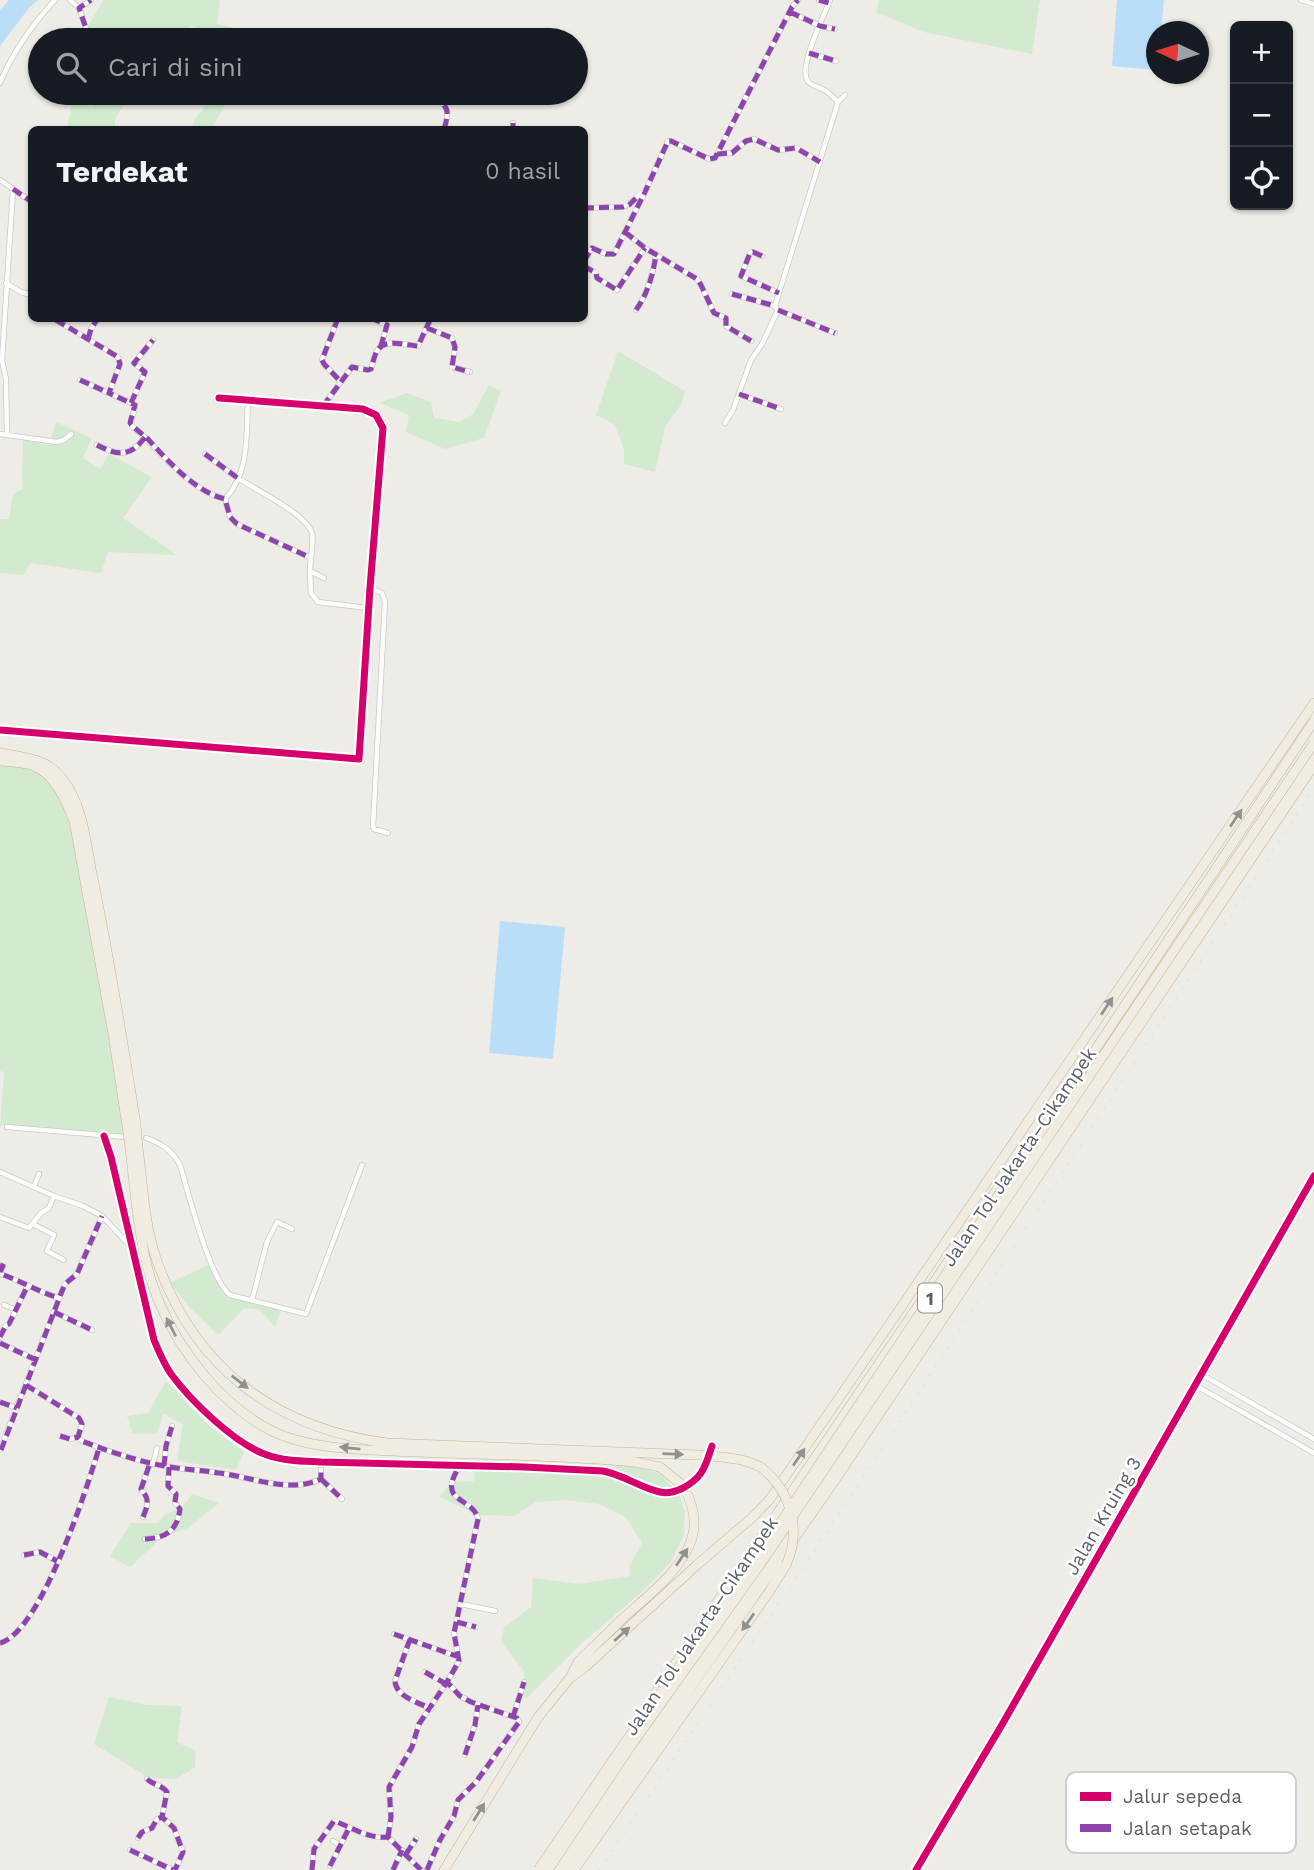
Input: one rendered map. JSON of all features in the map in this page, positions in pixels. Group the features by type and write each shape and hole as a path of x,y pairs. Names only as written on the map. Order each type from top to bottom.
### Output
{"highway":[{"path":"570,1678 770,1499 1314,703"},
{"name":"1","path":"536,1870 766,1543 1314,721"},
{"name":"1","path":"548,1870 630,1747 764,1559 1314,743"},
{"name":"Jalan Tol Jakarta–Cikampek","path":"554,1870 778,1550 1314,752"},
{"path":"0,753 32,758 49,765 72,794 80,815 107,945 132,1125 140,1231 148,1269 159,1303 176,1338 195,1364 227,1399 270,1430 293,1438 349,1449 635,1462 660,1467 683,1488 692,1504 693,1537 682,1559 658,1586 578,1662 570,1678 533,1725 444,1870"},
{"path":"0,761 26,764 43,771 66,800 74,821 132,1125"},
{"path":"564,1870 833,1483 1314,765"},
{"path":"134,1147 155,1257 178,1311 220,1365 273,1407 296,1419 335,1433 387,1443 737,1458 762,1468 778,1484 791,1513 793,1537 786,1565 574,1870"}],"street":[{"path":"32,28 55,0"},
{"path":"70,0 79,8 86,28"},
{"path":"79,8 91,0"},
{"path":"588,256 592,248 606,254 614,254 668,141 714,159 797,0"},
{"path":"819,0 830,2 809,53 805,69 806,79 838,102"},
{"path":"1301,0 1314,4"},
{"path":"790,12 820,26 835,29"},
{"path":"0,83 14,53 28,32"},
{"path":"809,53 836,61"},
{"path":"725,423 776,308 838,102 845,95"},
{"path":"445,105 448,111 445,126"},
{"path":"717,154 732,153 746,141 754,139 778,150 795,148 820,162"},
{"path":"0,180 28,199"},
{"path":"7,434 6,379 1,363 13,189"},
{"path":"588,208 623,207 645,192"},
{"path":"625,232 645,248 697,279 715,313 726,319 726,326 751,341"},
{"path":"588,267 595,272 597,278 617,290 645,248"},
{"path":"762,257 751,252 741,276 779,293"},
{"path":"636,310 648,289 656,254"},
{"path":"6,283 28,294"},
{"path":"732,294 776,308 835,333"},
{"path":"59,322 113,353 120,360 109,393"},
{"path":"89,339 95,322"},
{"path":"336,322 322,360 341,382"},
{"path":"323,406 352,367 371,369 387,324 382,322"},
{"path":"381,346 418,346 428,322"},
{"path":"426,328 452,338 455,344 452,367 470,372"},
{"path":"131,403 145,372 134,363 153,340"},
{"path":"80,380 136,407 130,423 159,453 199,487 225,499 230,517 237,524 310,557"},
{"path":"739,394 781,409"},
{"path":"0,730 359,759 383,428 380,420 370,411 219,398"},
{"path":"225,499 239,479 243,466 248,400"},
{"path":"0,434 57,442 64,440 71,433"},
{"path":"97,445 112,452 129,451 137,448 145,437"},
{"path":"205,454 239,479 283,505 310,528 313,538 310,557 311,593 318,602 368,608"},
{"path":"310,571 324,578"},
{"path":"370,587 382,593 385,602 373,827 388,833"},
{"path":"8,1127 125,1137"},
{"path":"104,1136 154,1340 161,1357 186,1392 218,1424 258,1452 288,1460 321,1462 603,1471 657,1492 670,1493 699,1477 712,1446"},
{"path":"146,1138 167,1147 176,1157 205,1246 226,1292 306,1314 362,1165"},
{"path":"0,1172 102,1216 132,1249"},
{"path":"34,1186 39,1174"},
{"name":"Jalan Kruing 3","path":"916,1870 1002,1725 1314,1176"},
{"path":"0,1217 27,1229 49,1208 54,1196"},
{"path":"0,1450 65,1284 77,1274 102,1216"},
{"path":"252,1300 267,1242 277,1222 292,1228"},
{"path":"33,1224 54,1235 47,1251 64,1259"},
{"path":"118,1232 127,1227"},
{"path":"0,1265 3,1266 0,1273 59,1298"},
{"path":"0,1337 28,1285"},
{"path":"4,1305 16,1310"},
{"path":"54,1312 92,1330"},
{"path":"0,1343 36,1360"},
{"path":"1201,1374 1314,1439 1308,1450"},
{"path":"26,1385 79,1418 82,1424 78,1437"},
{"path":"1195,1385 1314,1453"},
{"path":"0,1402 17,1408"},
{"path":"145,1539 163,1537 172,1531 179,1517 180,1509 175,1503 176,1494 168,1486 166,1446 172,1426"},
{"path":"60,1436 70,1439 78,1437"},
{"path":"78,1437 99,1448 167,1467 216,1472 273,1484 314,1482 321,1479"},
{"path":"0,1643 22,1625 42,1597 79,1512 99,1448"},
{"path":"143,1517 148,1500 141,1489 157,1448"},
{"path":"321,1462 321,1479 341,1499"},
{"path":"388,1837 391,1817 389,1787 412,1747 419,1724 457,1667 454,1633 478,1519 474,1509 458,1500 453,1493 453,1481 459,1466"},
{"path":"24,1555 40,1552 57,1561"},
{"path":"461,1604 495,1611"},
{"path":"457,1622 476,1627"},
{"path":"394,1634 458,1657"},
{"path":"410,1639 395,1686 401,1694 431,1709"},
{"path":"425,1672 447,1683 460,1696 519,1720 476,1782 458,1800 454,1816 427,1870"},
{"path":"513,1717 524,1682"},
{"path":"465,1755 475,1725 478,1705"},
{"path":"146,1779 160,1785 167,1792 162,1817"},
{"path":"138,1838 162,1817"},
{"path":"130,1850 174,1870 182,1856 182,1848 174,1828 162,1817"},
{"path":"312,1870 314,1849 331,1822 337,1821 361,1833 388,1837 421,1870"},
{"path":"330,1866 349,1828"},
{"path":"393,1870 416,1839"},
{"path":"333,1841 339,1846"}],"green space":[{"path":"103,0 220,0 217,24 234,28 197,28 190,25 189,28 87,28"},
{"path":"879,0 1040,0 1032,54 924,32 876,12"},
{"path":"72,105 123,105 115,118 115,126 68,126"},
{"path":"205,105 226,105 213,126 193,126"},
{"path":"618,351 685,391 682,403 665,427 655,472 624,464 624,449 615,425 596,415"},
{"path":"489,385 501,391 484,438 445,449 406,432 409,415 380,403 406,393 431,402 434,418 460,422 473,414"},
{"path":"56,422 92,438 83,458 100,469 109,454 152,477 123,518 177,555 108,552 101,573 30,563 24,575 0,573 0,519 9,519 13,494 22,489 23,440 49,445"},
{"path":"0,761 37,767 66,800 129,1137 0,1125 4,1072 0,1071"},
{"path":"212,1263 226,1292 281,1310 275,1327 259,1309 245,1308 218,1335 191,1309 170,1283"},
{"path":"166,1381 208,1425 244,1452 236,1470 177,1461 183,1424 164,1414 156,1434 133,1434 127,1416 148,1413"},
{"path":"476,1459 634,1466 660,1474 678,1492 685,1512 684,1535 671,1562 643,1591 582,1643 526,1699 520,1691 525,1673 501,1641 504,1628 531,1607 533,1578 579,1584 630,1576 629,1567 642,1543 626,1517 599,1504 565,1500 536,1502 514,1516 479,1515 439,1497 453,1482 474,1481"},
{"path":"192,1494 219,1503 188,1528 163,1536 130,1567 110,1556 131,1523 158,1523 166,1513 180,1510"},
{"path":"109,1697 147,1705 182,1706 177,1742 196,1751 195,1767 176,1779 149,1778 94,1744"}],"water":[{"path":"9,0 38,0 0,46 0,10"},
{"path":"1117,0 1164,0 1162,21 1146,21 1146,69 1112,66"},
{"path":"500,921 565,927 553,1059 489,1053"}],"railway":[{"path":"599,1870 839,1514 1314,788"}],"marked path":[{"path":"86,28 79,8 91,0"},
{"path":"588,254 592,248 606,254 614,254 668,141 709,159 715,158 798,0"},
{"path":"819,0 829,3"},
{"path":"790,12 820,26 835,29"},
{"path":"809,53 836,61"},
{"path":"444,105 447,112 445,126"},
{"path":"717,154 732,153 746,141 754,139 778,150 796,148 820,162"},
{"path":"13,189 28,199"},
{"path":"588,208 623,207 639,195"},
{"path":"625,232 645,248 697,279 714,313 726,318 726,326 751,341"},
{"path":"588,268 596,273 597,278 617,290 645,248"},
{"path":"762,256 750,253 741,276 779,293"},
{"path":"636,310 644,297 656,254"},
{"path":"732,294 775,306"},
{"path":"778,310 835,333"},
{"path":"59,322 118,357 120,364 109,393 135,405 130,423 173,465 203,490 225,499 230,517 237,524 309,557"},
{"path":"88,339 95,322"},
{"path":"336,322 322,360 341,382"},
{"path":"380,322 387,325 381,346"},
{"path":"323,406 352,367 371,369 376,353 385,345 396,343 418,346 429,322"},
{"path":"427,328 452,338 455,347 452,367 470,372"},
{"path":"131,403 145,372 134,363 153,340"},
{"path":"80,380 109,393"},
{"path":"739,394 781,409"},
{"path":"97,445 124,453 135,448 145,437"},
{"path":"205,454 239,479"},
{"path":"1,1450 65,1284 77,1274 102,1216"},
{"path":"0,1265 3,1266 1,1274 59,1298"},
{"path":"0,1337 28,1285"},
{"path":"54,1312 92,1330"},
{"path":"0,1343 36,1360"},
{"path":"26,1385 79,1418 82,1424 78,1437 82,1441 136,1459 283,1485 321,1479 321,1462"},
{"path":"0,1402 17,1408"},
{"path":"164,1466 172,1426"},
{"path":"60,1436 70,1439 78,1437"},
{"path":"0,1643 16,1633 31,1614 46,1587 73,1524 99,1448"},
{"path":"143,1517 147,1502 141,1489 150,1463"},
{"path":"145,1539 165,1535 176,1523 180,1509 175,1503 176,1494 168,1486 169,1467"},
{"path":"388,1837 391,1817 389,1787 412,1747 419,1724 459,1661 454,1633 478,1519 470,1506 454,1494 453,1479 459,1467"},
{"path":"321,1479 342,1499"},
{"path":"24,1555 40,1552 57,1561"},
{"path":"457,1622 476,1627"},
{"path":"394,1634 459,1657"},
{"path":"410,1639 395,1681 396,1687 408,1698 431,1709"},
{"path":"425,1672 446,1684"},
{"path":"427,1870 454,1816 458,1800 476,1782 519,1722 517,1718 460,1696 447,1682"},
{"path":"513,1717 524,1682"},
{"path":"465,1755 475,1725 478,1705"},
{"path":"147,1779 167,1792 162,1817 174,1828 183,1852 175,1870"},
{"path":"138,1838 162,1817"},
{"path":"312,1870 314,1849 334,1821 366,1834 388,1837 421,1870"},
{"path":"330,1866 349,1828"},
{"path":"406,1854 416,1839"},
{"path":"130,1850 173,1870"},
{"path":"393,1870 402,1850"}],"cycle path":[{"path":"0,730 359,759 383,428 376,415 363,409 219,398"},
{"path":"104,1136 154,1340 162,1358 171,1374 202,1409 241,1442 267,1455 287,1460 603,1471 666,1493 681,1489 699,1476 712,1446"},
{"path":"916,1870 1003,1723 1314,1176"}]}
